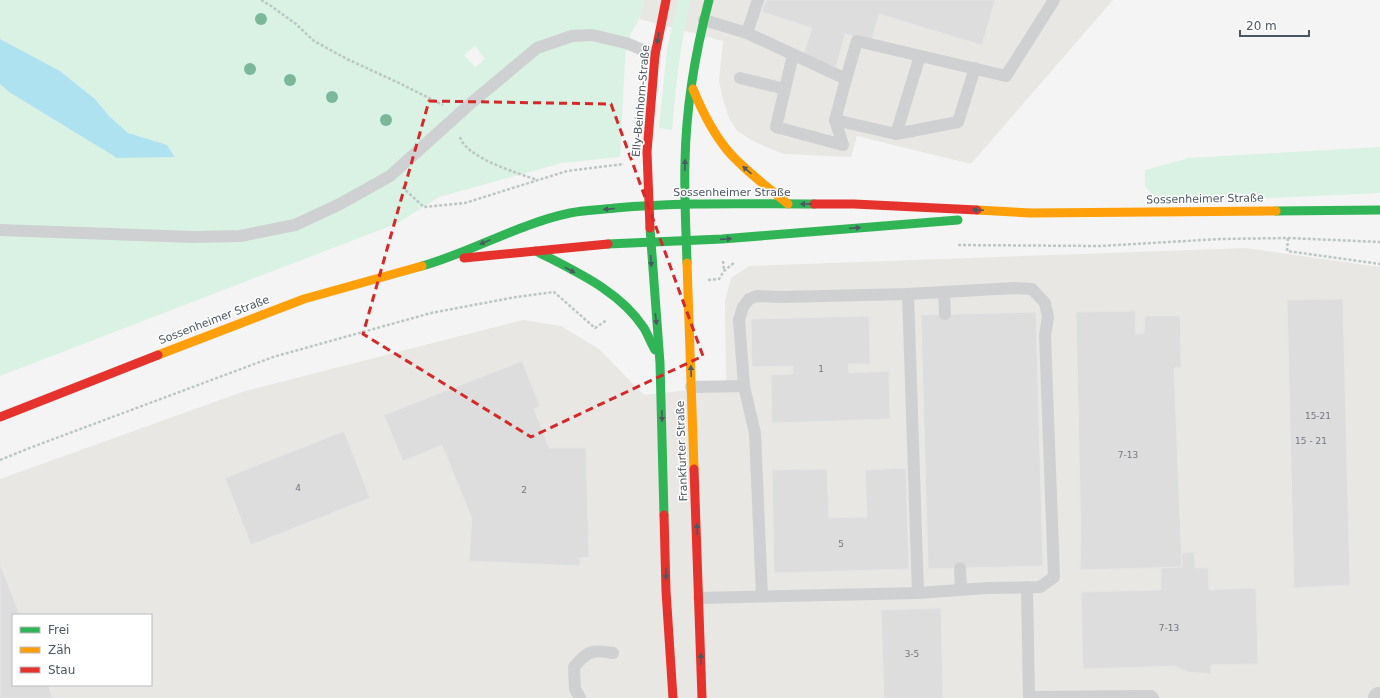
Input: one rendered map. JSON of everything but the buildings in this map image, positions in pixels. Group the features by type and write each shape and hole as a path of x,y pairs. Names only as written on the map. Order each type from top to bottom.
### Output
{"main road":[{"name":"Elly-Beinhorn-Straße","path":"648,205 650,103 655,55 666,0"},
{"path":"686,204 685,162 691,86 709,0"},
{"path":"691,86 704,116 728,151 744,168 788,204"},
{"name":"Sossenheimer Straße","path":"0,417 304,299 442,260 509,232 547,219 571,214 648,205 686,204 854,204 1031,213 1380,210"},
{"name":"Frankfurter Straße","path":"686,204 687,280 702,698"},
{"name":"Frankfurter Straße","path":"648,205 660,363 666,591 673,698"},
{"name":"Sossenheimer Straße","path":"442,260 602,244 722,239 1031,213"},
{"path":"536,251 588,280 618,301 632,313 643,326 660,363"}],"lane":[{"path":"747,33 758,0"},
{"path":"793,55 776,128 843,145 835,120 857,41 1006,76 1054,0"},
{"path":"704,20 747,33 846,79"},
{"path":"0,230 193,237 240,236 295,225 340,204 390,176 457,116 537,48 572,36 592,35 626,43 655,55"},
{"path":"896,134 920,56"},
{"path":"835,120 896,134 958,122 975,68"},
{"path":"740,78 785,89"},
{"path":"699,598 918,593 962,589 1040,587 1054,577 1045,336 1048,317 1045,303 1032,289 1015,288 908,294 780,297 757,296 749,299 743,307 739,320 744,386 755,433 762,596"},
{"path":"944,292 945,314"},
{"path":"908,294 917,380 918,593"},
{"path":"691,387 744,386"},
{"path":"960,568 962,589"},
{"path":"1027,587 1029,697 1151,696 1154,698"},
{"path":"580,698 575,689 574,667 583,655 600,650 614,653"}],"path":[{"path":"261,0 296,24 314,41 347,59 439,102 457,116 461,140 466,148 487,162 538,180"},
{"path":"390,176 424,207 465,203 567,171 648,161"},
{"path":"1288,238 1287,251 1380,264"},
{"path":"950,244 1100,246 1220,239 1288,238 1380,242"},
{"path":"687,280 719,279 724,271 739,259"},
{"path":"0,460 273,357 431,313 516,297 554,292 595,328 608,319 618,301"}],"highlighted area":[{"path":"429,101 611,104 703,356 531,437 363,334"}],"shaded area":[{"path":"644,0 1113,0 971,164 857,136 851,157 783,154 755,142 737,131 729,118 723,100 719,81 723,41 639,19"},
{"path":"1246,248 1380,267 1380,698 0,698 0,479 245,391 523,320 561,326 599,349 644,395 726,386 725,301 731,278 749,266"}],"green space":[{"path":"0,0 644,0 639,19 626,43 620,157 562,163 439,197 398,223 0,376 0,84 9,92 117,158 175,156 167,145 128,133 109,116 95,99 60,71 0,39","holes":["475,46 485,59 475,67 464,55"]},
{"path":"678,0 691,0 681,48 672,130 659,128 667,50"},
{"path":"1380,147 1380,193 1269,198 1157,199 1145,186 1145,170 1189,158"}],"water":[{"path":"0,39 60,71 95,99 109,116 128,133 167,145 175,157 117,158 9,92 0,84"}],"traffic: fast":[{"path":"687,263 685,213 687,121 699,40 709,0"},
{"path":"422,266 532,224 575,212 665,205 814,204"},
{"path":"1276,211 1380,210"},
{"path":"608,244 722,239 958,220"},
{"path":"650,228 660,363 664,515"},
{"path":"536,251 580,274 609,292 634,315 644,328 655,350"}],"traffic: slow":[{"path":"693,89 708,121 728,151 749,172 788,204"},
{"path":"977,210 1031,213 1276,211"},
{"path":"687,263 694,469"},
{"path":"158,355 304,299 422,266"}],"traffic: jam":[{"path":"650,228 647,152 655,55 666,0"},
{"path":"814,204 854,204 977,210"},
{"path":"464,258 608,244"},
{"path":"0,417 158,355"},
{"path":"694,469 702,698"},
{"path":"664,515 666,591 673,698"}]}
